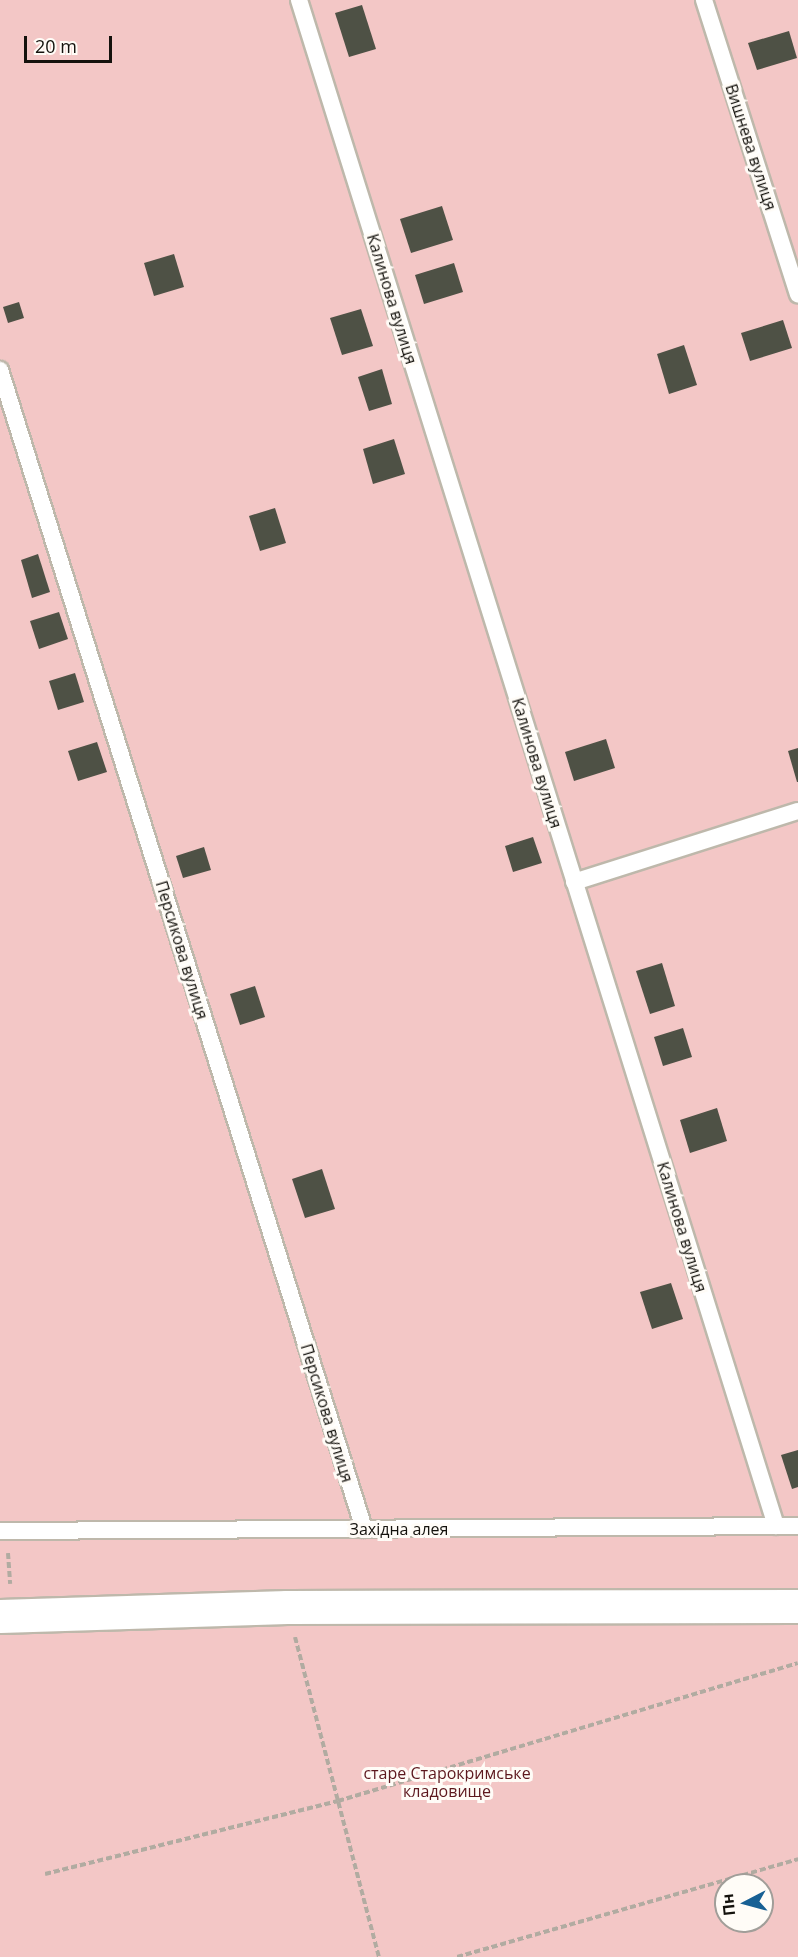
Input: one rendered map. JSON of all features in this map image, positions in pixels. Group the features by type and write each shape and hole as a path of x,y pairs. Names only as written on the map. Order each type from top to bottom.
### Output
{"street":[{"path":"6,1616 287,1607 798,1606"}],"lane":[{"name":"Калинова вулиця","path":"298,0 776,1526"},
{"name":"Вишнева вулиця","path":"704,0 798,294"},
{"name":"Персикова вулиця","path":"0,370 364,1529"},
{"path":"574,882 798,811"},
{"name":"Західна алея","path":"4,1531 798,1526"}],"path":[{"path":"4,1531 6,1616"},
{"path":"287,1607 379,1957"},
{"path":"45,1874 338,1801 798,1663"},
{"path":"458,1957 798,1859"}],"green space":[{"name":"старе Старокримське кладовище","path":"0,0 798,0 798,1957 0,1957"}],"building":[{"path":"362,5 376,49 349,57 335,13"},
{"path":"789,31 797,58 757,70 748,43"},
{"path":"442,206 453,240 411,253 400,219"},
{"path":"174,254 184,287 154,296 144,263"},
{"path":"454,263 463,292 424,304 415,275"},
{"path":"19,302 24,318 8,323 3,307"},
{"path":"361,309 373,346 342,355 330,318"},
{"path":"783,320 792,348 750,361 741,333"},
{"path":"684,345 697,385 669,394 657,354"},
{"path":"382,369 392,404 369,411 358,377"},
{"path":"394,439 405,474 373,484 363,449"},
{"path":"275,508 286,543 260,551 249,516"},
{"path":"38,554 50,592 32,598 21,560"},
{"path":"59,612 68,639 39,649 30,621"},
{"path":"75,673 84,702 58,710 49,681"},
{"path":"606,739 615,768 574,781 565,752"},
{"path":"97,742 107,772 78,781 68,751"},
{"path":"798,748 798,782 797,782 788,751"},
{"path":"533,837 542,863 513,872 505,846"},
{"path":"204,847 211,870 183,878 176,856"},
{"path":"662,963 675,1006 650,1014 636,971"},
{"path":"255,986 265,1017 240,1025 230,994"},
{"path":"683,1028 692,1057 663,1066 654,1037"},
{"path":"717,1108 727,1141 690,1153 680,1120"},
{"path":"322,1169 335,1209 305,1218 292,1179"},
{"path":"671,1283 683,1319 652,1329 640,1292"},
{"path":"798,1450 798,1487 792,1489 781,1455"}]}
